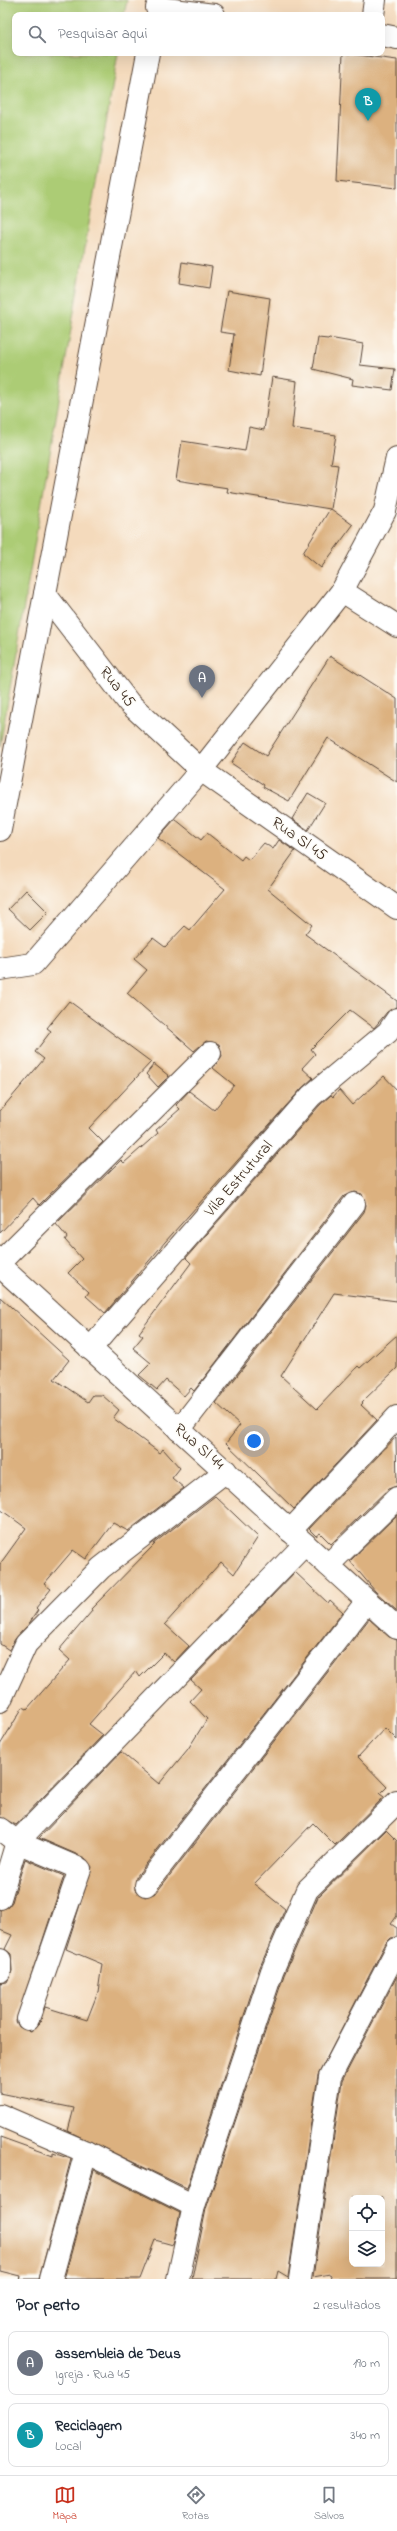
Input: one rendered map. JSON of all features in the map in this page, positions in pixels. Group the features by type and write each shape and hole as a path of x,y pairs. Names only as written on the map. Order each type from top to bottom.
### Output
{"street":[{"path":"373,12 375,0"},
{"path":"157,8 190,12"},
{"path":"385,36 397,38"},
{"path":"0,830 147,56"},
{"path":"0,969 33,964 201,770 342,591 385,511 397,458"},
{"path":"342,591 397,626"},
{"name":"Rua 45","path":"45,594 129,703 201,770"},
{"name":"Rua Sl 45","path":"201,770 397,908"},
{"name":"Vila Estrutural","path":"90,1349 311,1096 388,1032 397,1019"},
{"path":"0,1262 210,1053"},
{"path":"179,1430 354,1204"},
{"name":"Rua Sl 44","path":"0,1266 397,1628"},
{"path":"0,1898 8,1835 298,1538 397,1417"},
{"path":"0,1701 26,1644 101,1568 226,1471"},
{"path":"328,1565 397,1498"},
{"path":"146,1885 367,1601"},
{"path":"178,2279 194,2206 272,1971 306,1890 397,1802"},
{"path":"8,1835 80,1869 28,2019"},
{"path":"300,2279 330,2077 397,1949"},
{"path":"0,1960 0,1971"},
{"path":"0,2115 86,2152 194,2206"},
{"path":"51,2279 86,2152"}],"green space":[{"path":"0,0 127,0 125,12 12,12 12,56 117,56 0,747"}],"building":[{"path":"343,56 366,56 397,60 397,188 337,181"},
{"path":"182,262 212,267 209,288 179,283"},
{"path":"227,291 270,298 260,376 229,370 234,334 220,332"},
{"path":"318,338 329,338 363,344 360,365 395,369 392,390 352,385 353,379 313,369"},
{"path":"272,377 297,381 292,428 336,435 331,464 338,465 331,509 353,525 321,568 303,553 330,509 227,492 228,488 176,480 182,441 245,451 249,427 264,430"},
{"path":"330,656 397,699 397,782 328,738 289,801 263,787 264,785 231,763 245,742 266,756"},
{"path":"308,793 325,803 308,830 292,819"},
{"path":"175,819 201,840 207,833 241,860 244,856 249,860 264,843 273,849 279,840 295,851 268,889 312,925 305,934 397,1001 397,1007 387,1012 374,1028 350,1010 311,1049 315,1054 302,1068 313,1078 302,1088 165,1242 105,1313 86,1296 89,1292 68,1273 82,1259 65,1240 67,1237 56,1224 121,1160 124,1163 158,1133 156,1130 180,1109 176,1105 189,1091 214,1110 234,1085 213,1068 222,1056 219,1044 206,1041 194,1051 127,993 147,970 134,959 153,938 165,947 185,926 190,930 225,889 158,838"},
{"path":"26,890 48,912 30,930 8,909"},
{"path":"69,1001 151,1062 89,1128 103,1142 39,1205 33,1198 0,1233 0,1111 44,1059 35,1052 51,1031 47,1028"},
{"path":"154,1064 169,1076 158,1087 146,1074"},
{"path":"384,1076 397,1090 397,1301 334,1293 281,1376 317,1409 358,1366 360,1368 397,1335 397,1368 362,1402 363,1403 361,1405 377,1420 294,1509 226,1443 240,1425 216,1403 364,1212 366,1205 362,1194 355,1192 344,1196 194,1391 191,1388 184,1396 166,1380 157,1390 139,1375 151,1363 133,1348 143,1336 139,1333 191,1263 186,1258 320,1105 331,1095 333,1097 339,1090 352,1105"},
{"path":"0,1297 69,1360 54,1379 88,1402 93,1395 102,1395 119,1410 113,1418 160,1453 163,1449 180,1468 172,1478 184,1488 128,1531 113,1523 86,1559 73,1550 44,1584 51,1589 36,1608 38,1610 28,1625 15,1639 9,1650 0,1644 0,1564 26,1528 0,1509"},
{"path":"396,1437 397,1486 388,1489 331,1544 320,1533 316,1536 309,1529"},
{"path":"215,1496 258,1537 234,1574 221,1562 165,1624 189,1646 174,1662 164,1653 140,1677 136,1671 89,1724 103,1735 16,1825 0,1817 0,1745 23,1707 27,1709 70,1660 59,1650 92,1611 91,1609 155,1544 153,1544"},
{"path":"397,1515 397,1611 375,1591 350,1561"},
{"path":"295,1572 328,1603 330,1600 343,1612 136,1877 135,1890 145,1897 156,1893 369,1619 389,1637 397,1640 397,1740 385,1728 358,1757 387,1787 380,1794 384,1797 335,1845 313,1823 254,1884 285,1909 260,1967 187,2188 68,2131 74,2108 0,2093 0,1983 7,1982 12,1971 11,1954 5,1949 12,1935 0,1930 0,1910 8,1907 12,1902 25,1859 64,1876 16,2021 19,2027 31,2031 40,2023 45,2007 87,2020 98,1992 102,1964 66,1949 92,1867 85,1858 39,1838 121,1752 159,1784 188,1749 207,1719 190,1701 201,1689 191,1680"},
{"path":"386,1830 397,1841 397,1916 391,1924 397,1928 397,1937 391,1938 386,1943 318,2075 288,2277 278,2271 276,2279 192,2279 206,2209 284,1975 318,1897"},
{"path":"397,1976 397,2279 333,2279 330,2274 313,2277 342,2081"},
{"path":"0,2137 53,2156 53,2153 71,2159 39,2279 19,2279 20,2276 0,2271"},
{"path":"94,2170 180,2213 173,2245 155,2240 140,2279 64,2279"}],"place":[{"name":"Reciclagem","path":"368,121"},
{"name":"assembleia de Deus","path":"202,698"}]}
